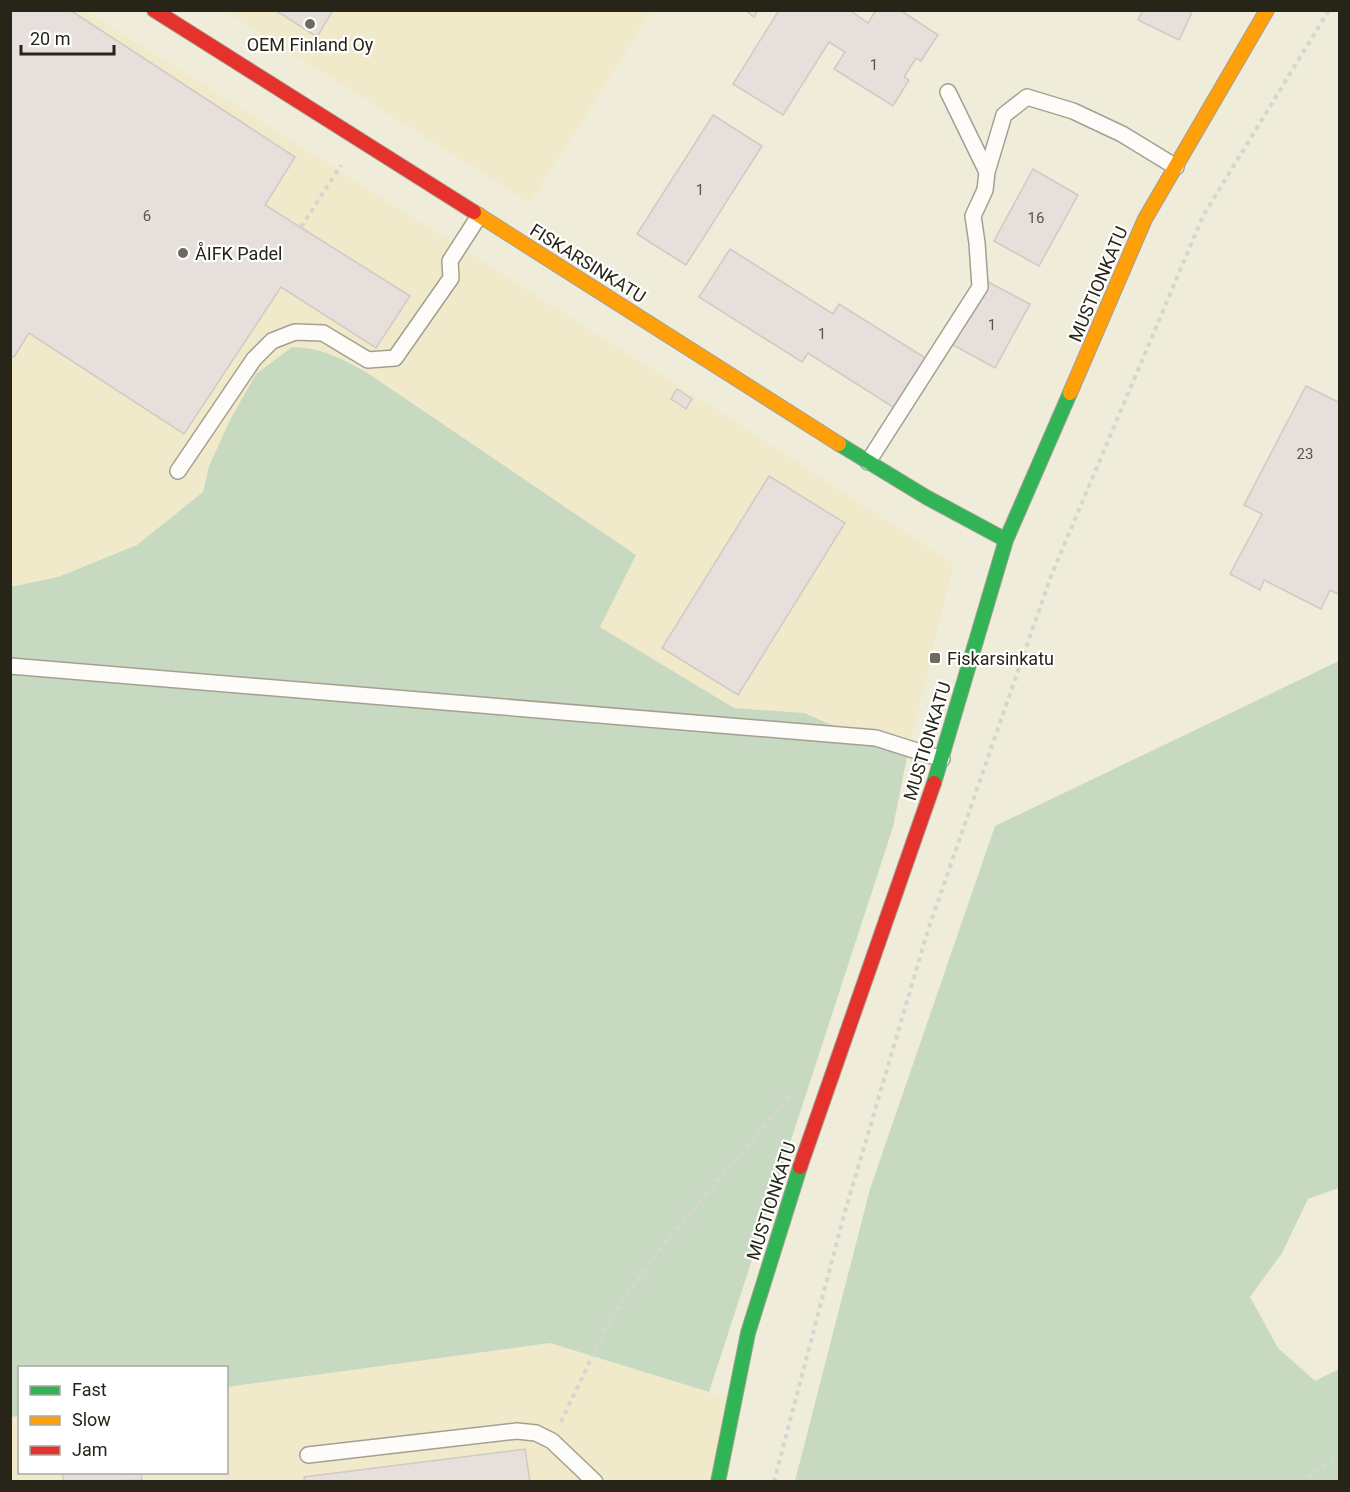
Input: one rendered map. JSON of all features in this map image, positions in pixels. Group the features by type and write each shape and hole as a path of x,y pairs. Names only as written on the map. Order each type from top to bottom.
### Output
{"street":[{"name":"FISKARSINKATU","path":"154,10 868,462 926,497 1006,540"},
{"name":"MUSTIONKATU","path":"718,1482 748,1333 784,1214 942,759 1006,540 1145,219 1267,10"}],"lane":[{"path":"948,92 987,172"},
{"path":"868,462 980,287 973,216 985,190 987,172 1004,115 1027,97 1073,111 1122,134 1176,167"},
{"path":"178,471 254,359 272,341 295,332 323,333 368,360 395,358 451,278 450,261 479,216"},
{"path":"10,666 876,738 942,759"},
{"path":"308,1455 517,1431 536,1433 552,1441 595,1482"}],"path":[{"path":"774,1482 844,1215 928,930 1051,576 1203,216 1329,10"},
{"path":"301,228 341,164"},
{"path":"552,1441 609,1321 663,1245 791,1094"},
{"path":"1300,1482 1340,1456"}],"shaded area":[{"path":"10,11 87,11 728,417 954,564 907,757 804,713 734,708 600,627 636,555 366,372 330,353 209,466 203,492 137,545 58,577 11,587"},
{"path":"225,11 652,11 530,203"},
{"path":"550,1343 733,1400 718,1482 11,1481 10,1417 18,1416 18,1474 228,1474 228,1387"}],"green space":[{"path":"292,347 322,352 366,372 636,555 600,627 734,708 804,713 907,757 893,827 709,1392 550,1343 228,1387 228,1366 18,1366 18,1416 11,1417 10,587 58,577 137,545 203,492 209,466 231,418 256,374"},
{"path":"1339,661 1339,1188 1308,1199 1282,1253 1250,1297 1278,1348 1315,1381 1339,1369 1339,1481 795,1481 870,1189 995,826"}],"building":[{"path":"10,10 70,10 295,157 265,205 410,296 376,348 281,287 184,434 29,333 14,357 10,355"},
{"name":"OEM Finland Oy","path":"275,10 333,10 317,37"},
{"path":"745,10 758,10 754,17"},
{"path":"779,10 849,10 868,23 876,10 900,10 938,35 921,61 916,58 904,77 909,80 893,106 834,69 845,52 829,42 783,115 733,84"},
{"path":"1143,10 1193,10 1179,40 1138,20"},
{"path":"713,115 762,146 686,265 637,234"},
{"path":"1033,169 1078,195 1039,266 994,241"},
{"path":"730,249 833,314 839,304 927,359 896,409 808,353 802,362 699,297"},
{"path":"988,282 1030,304 995,368 953,345"},
{"path":"1306,386 1340,403 1340,595 1330,590 1321,609 1264,580 1260,590 1230,574 1262,514 1244,505"},
{"path":"677,389 692,399 686,409 671,399"},
{"path":"769,476 845,523 738,695 662,648"},
{"path":"525,1449 530,1482 305,1482 304,1477"},
{"path":"62,1474 141,1474 142,1480 64,1482"}],"traffic: fast":[{"path":"934,783 1006,540 1070,393"},
{"path":"839,444 926,497 1006,540"},
{"path":"718,1482 748,1333 800,1167"}],"traffic: slow":[{"path":"1070,393 1145,219 1267,10"},
{"path":"474,212 839,444"}],"traffic: jam":[{"path":"154,10 474,212"},
{"path":"800,1167 934,783"}],"place":[{"name":"OEM Finland Oy","path":"310,24"},
{"name":"ÅIFK Padel","path":"183,253"},
{"name":"Fiskarsinkatu","path":"935,658"}]}
